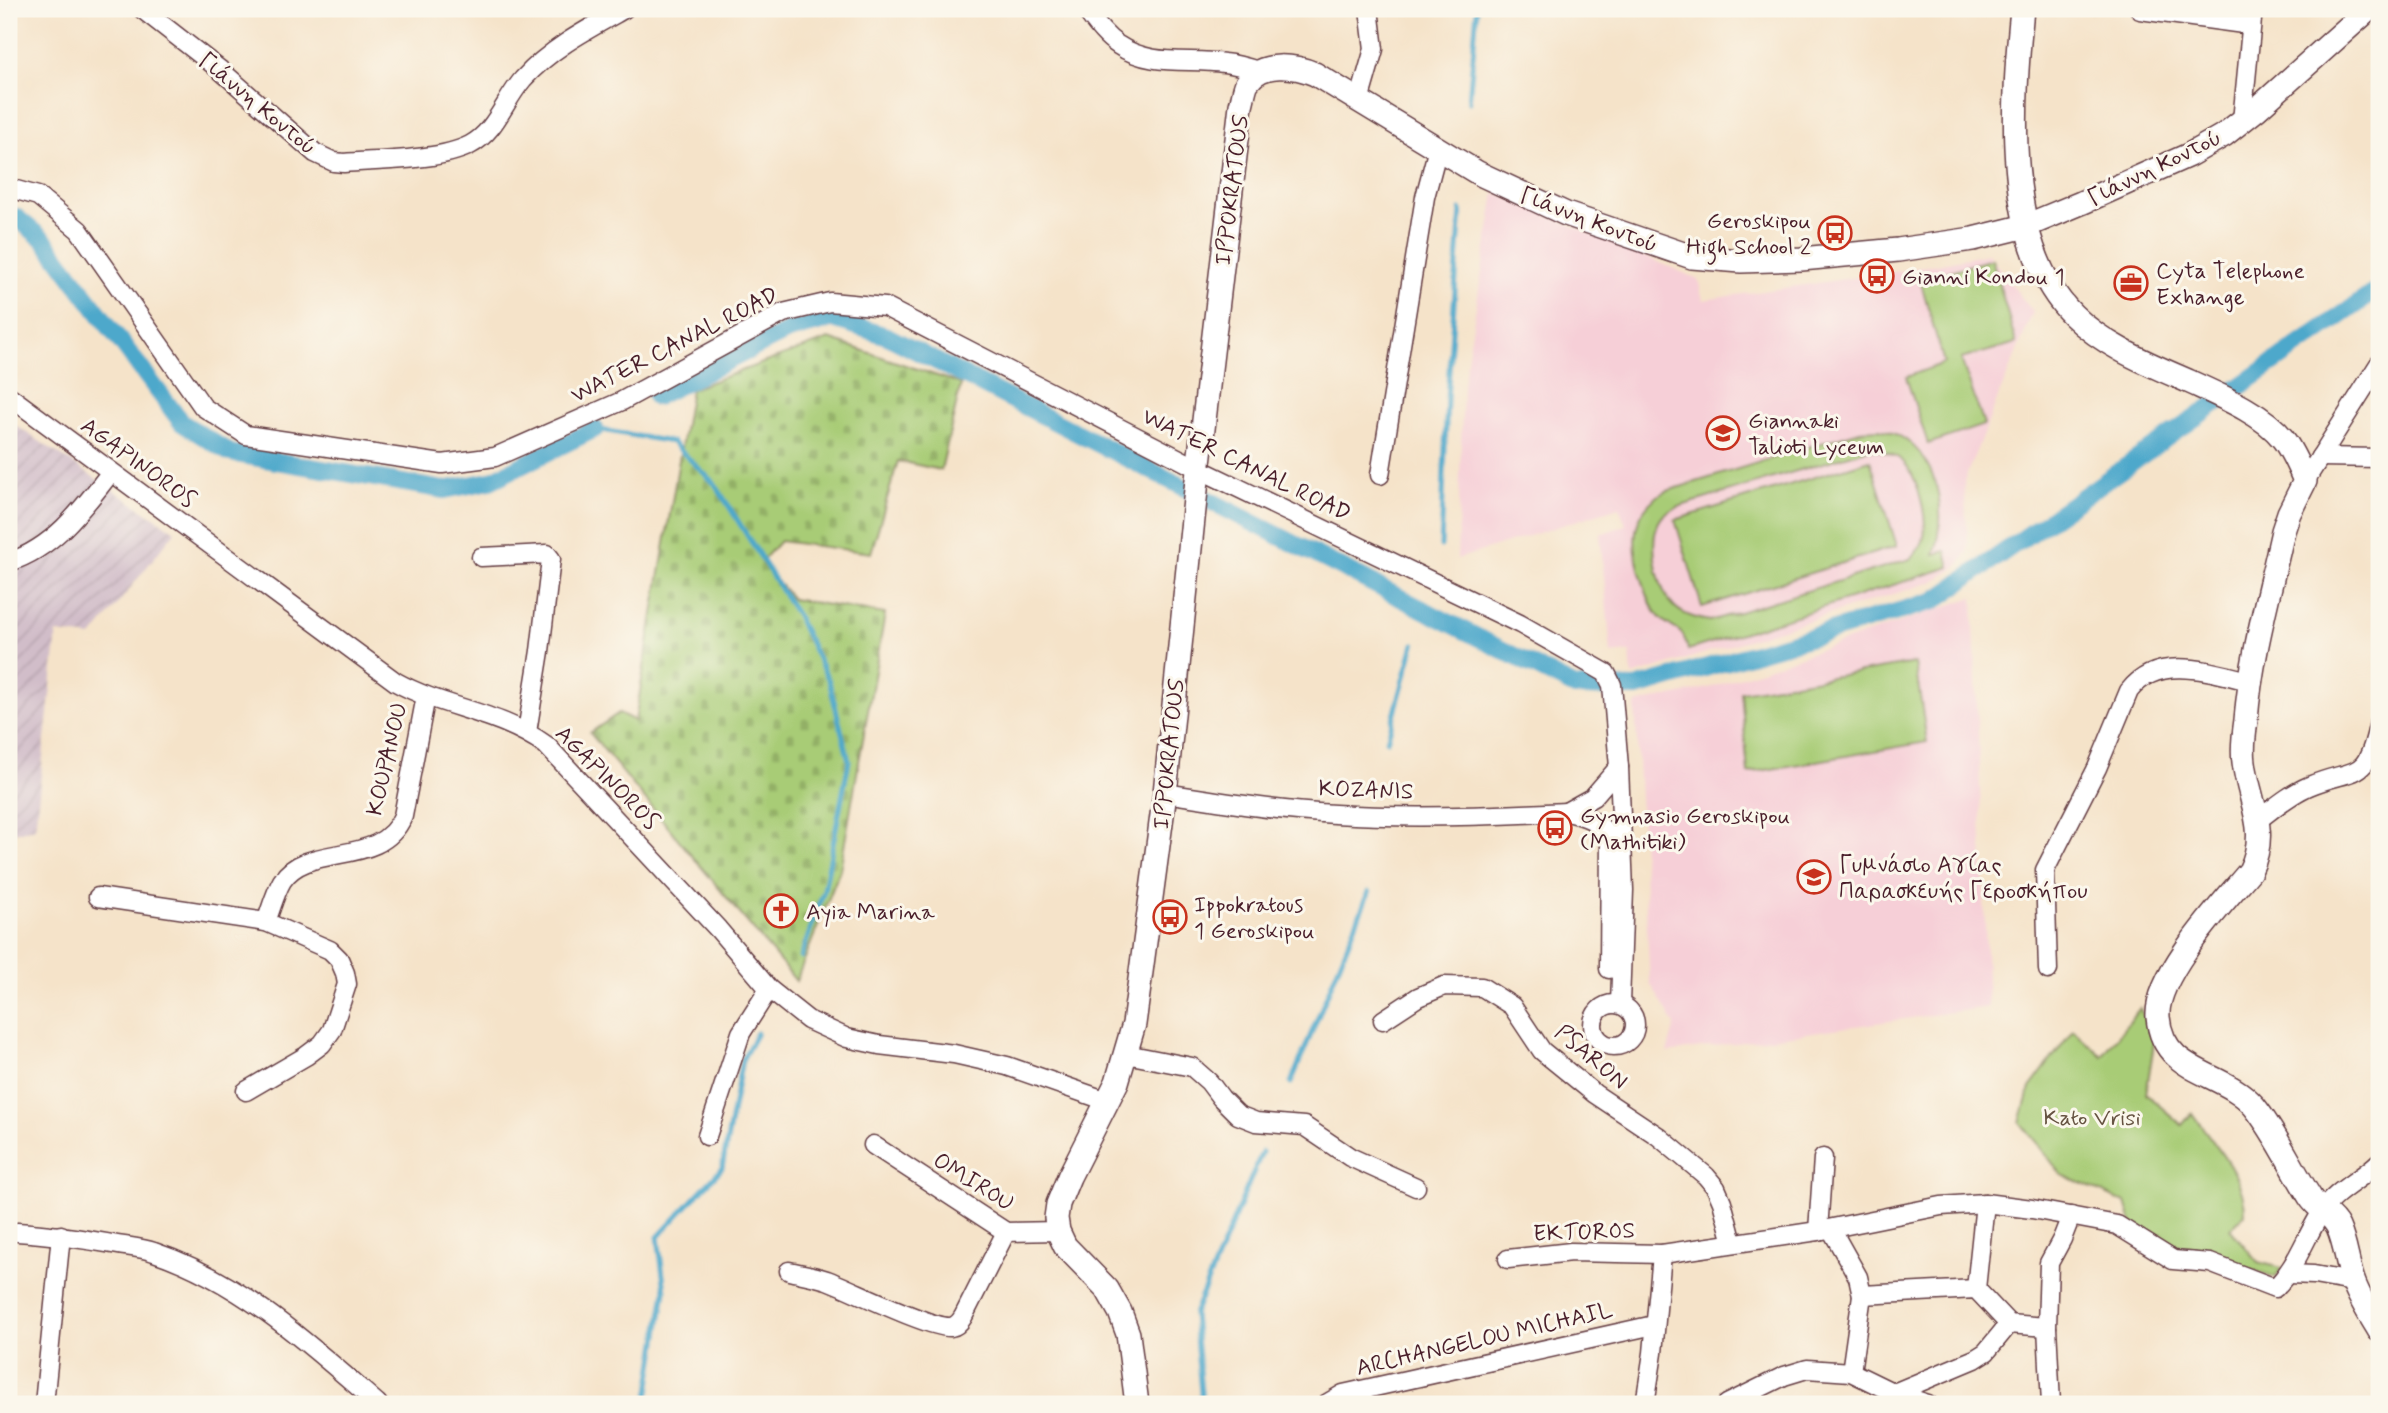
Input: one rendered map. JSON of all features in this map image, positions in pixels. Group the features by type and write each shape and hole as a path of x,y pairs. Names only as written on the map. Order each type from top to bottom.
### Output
{"street":[{"name":"Γιάννη Κοντού","path":"142,9 219,69 315,153 334,162 344,163 448,154 470,145 487,134 508,99 538,64 576,35 624,9"},
{"name":"Γιάννη Κοντού","path":"1085,9 1115,44 1142,57 1223,62 1261,72 1273,67 1301,68 1478,173 1566,214 1692,257 1741,261 1910,248 1973,239 2026,226 2189,155 2224,135 2369,9"},
{"path":"1359,101 1374,49 1369,9"},
{"path":"2022,9 2016,113 2018,164 2026,226 2046,283 2074,317 2096,334 2140,360 2216,394 2261,419 2291,449 2305,481"},
{"path":"2140,10 2252,17 2242,121"},
{"name":"IPPOKRATOUS","path":"1058,1231 1058,1204 1117,1082 1134,1024 1165,793 1198,474 1241,105 1247,83 1261,72"},
{"path":"1380,475 1424,197 1438,148"},
{"name":"WATER CANAL ROAD","path":"9,188 37,196 79,230 203,407 246,435 442,464 495,457 622,401 783,313 830,302 885,307 1198,474 1520,624 1607,676 1612,685 1619,767"},
{"path":"2379,364 2305,481 2283,531 2249,681 2243,761 2258,820 2258,849 2250,871 2185,950 2164,991 2158,1014 2166,1042 2176,1056 2183,1063 2223,1081 2253,1105 2310,1197 2333,1219 2353,1282 2379,1330"},
{"name":"AGAPINOROS","path":"9,396 396,682 426,696 499,719 527,732 546,745 718,929 769,989 808,1020 848,1038 879,1045 954,1054 1007,1066 1107,1101"},
{"path":"2320,457 2379,458"},
{"path":"9,562 34,551 59,533 111,472"},
{"path":"481,557 547,554 551,559 527,732"},
{"path":"2048,970 2046,870 2097,768 2129,691 2137,680 2162,670 2202,669 2249,681"},
{"name":"KOUPANOU","path":"266,922 282,880 293,870 319,859 373,846 390,837 398,828 403,816 426,696"},
{"path":"2258,820 2298,791 2358,771 2370,755 2379,722"},
{"name":"KOZANIS","path":"1566,812 1593,797 1619,767"},
{"name":"KOZANIS","path":"1165,793 1337,815 1566,812 1588,816 1611,837 1614,1004 1624,890 1619,767"},
{"path":"98,897 266,922 330,950 339,959 346,984 332,1030 322,1044 306,1056 246,1091"},
{"name":"PSARON","path":"1383,1020 1418,997 1444,986 1482,987 1512,1006 1542,1051 1595,1094 1658,1136 1706,1176 1722,1202 1733,1243"},
{"path":"707,1136 741,1033 769,989"},
{"path":"1126,1054 1192,1067 1238,1115 1256,1122 1304,1126 1350,1157 1416,1187"},
{"name":"OMIROU","path":"873,1145 1006,1232 1058,1231"},
{"path":"1823,1158 1825,1230 1858,1278 1862,1295 1851,1372"},
{"path":"2353,1282 2314,1275 2289,1274 2322,1211 2348,1185 2379,1162"},
{"path":"1985,1203 1976,1289 2009,1324 2047,1327"},
{"name":"EKTOROS","path":"1508,1259 1571,1252 1662,1254 1825,1230 1941,1206 1985,1203 2117,1225 2173,1260 2210,1264 2275,1288 2289,1274"},
{"path":"2051,1404 2047,1327 2049,1263 2071,1216"},
{"path":"1058,1231 1072,1254 1107,1289 1120,1312 1128,1334 1137,1404"},
{"path":"17,1232 61,1235 153,1251 204,1272 253,1302 317,1351 378,1404"},
{"path":"789,1271 826,1280 905,1313 950,1327 963,1317 1006,1232"},
{"path":"44,1404 61,1235"},
{"path":"1645,1404 1653,1353 1662,1254"},
{"path":"1862,1295 1976,1289"},
{"path":"1892,1399 1986,1352 2009,1324"},
{"name":"ARCHANGELOU MICHAIL","path":"1326,1404 1343,1394 1654,1325"},
{"path":"1727,1404 1807,1369 1851,1372 1892,1399 1928,1404"}],"shaded area":[{"name":"Giannaki Talioti Lyceum","path":"1495,193 1698,279 1703,300 1906,270 1988,254 2033,312 1964,481 1968,552 1957,567 1932,582 1632,676 1630,652 1611,654 1600,534 1626,525 1619,507 1457,559 1463,385"},
{"path":"9,421 175,531 92,637 57,633 35,828 9,833"},
{"name":"Γυμνάσιο Αγίας Παρασκευής Γεροσκήπου","path":"1973,597 1988,1007 1667,1053 1675,1025 1650,983 1635,704 1712,687"}],"green space":[{"path":"1992,259 2016,343 1961,359 1984,425 1928,444 1906,377 1944,363 1920,280"},
{"path":"829,339 961,384 941,470 898,461 871,553 780,541 761,562 792,599 885,614 840,870 796,981 590,733 619,713 635,721 691,389"},
{"path":"1879,429 1898,435 1913,446 1925,460 1939,497 1939,536 1934,554 1946,551 1950,567 1688,650 1682,634 1663,621 1654,610 1638,566 1636,530 1645,509 1664,492 1863,430","holes":["1874,449 1900,459 1912,475 1921,497 1923,541 1910,559 1710,621 1688,615 1670,602 1657,570 1654,544 1660,521 1666,513 1681,506"]},
{"path":"1870,460 1897,546 1702,607 1675,520"},
{"path":"1915,663 1927,742 1748,773 1741,692"},
{"name":"Kato Vrisi","path":"2140,1008 2154,1043 2146,1094 2182,1125 2192,1113 2218,1148 2234,1173 2244,1200 2245,1214 2230,1229 2258,1262 2282,1268 2275,1277 2208,1257 2181,1258 2134,1230 2126,1203 2062,1175 2020,1122 2030,1088 2073,1030 2102,1056"}],"waterway":[{"path":"1469,102 1477,9"},
{"path":"1441,546 1447,399 1461,210"},
{"path":"9,215 16,217 44,240 182,423 230,453 444,490 490,481 595,429"},
{"path":"656,397 788,331 833,319 887,336 1575,687 1636,688 1934,601 2379,289"},
{"path":"595,429 672,442 715,484 796,614 829,681 849,761 824,890 801,957"},
{"path":"1387,741 1414,644"},
{"path":"1291,1083 1369,892"},
{"path":"647,1404 665,1291 658,1237 722,1168 742,1060 757,1033"},
{"path":"1202,1404 1194,1314 1262,1152"}],"place":[{"name":"Geroskipou High School 2","path":"1835,233"},
{"name":"Gianni Kondou 1","path":"1877,276"},
{"name":"Cyta Telephone Exhange","path":"2131,283"},
{"name":"Giannaki Talioti Lyceum","path":"1723,433"},
{"name":"Gymnasio Geroskipou (Mathitiki)","path":"1555,828"},
{"name":"Γυμνάσιο Αγίας Παρασκευής Γεροσκήπου","path":"1814,877"},
{"name":"Ayia Marina","path":"781,911"},
{"name":"Ippokratous 1 Geroskipou","path":"1170,917"}]}
